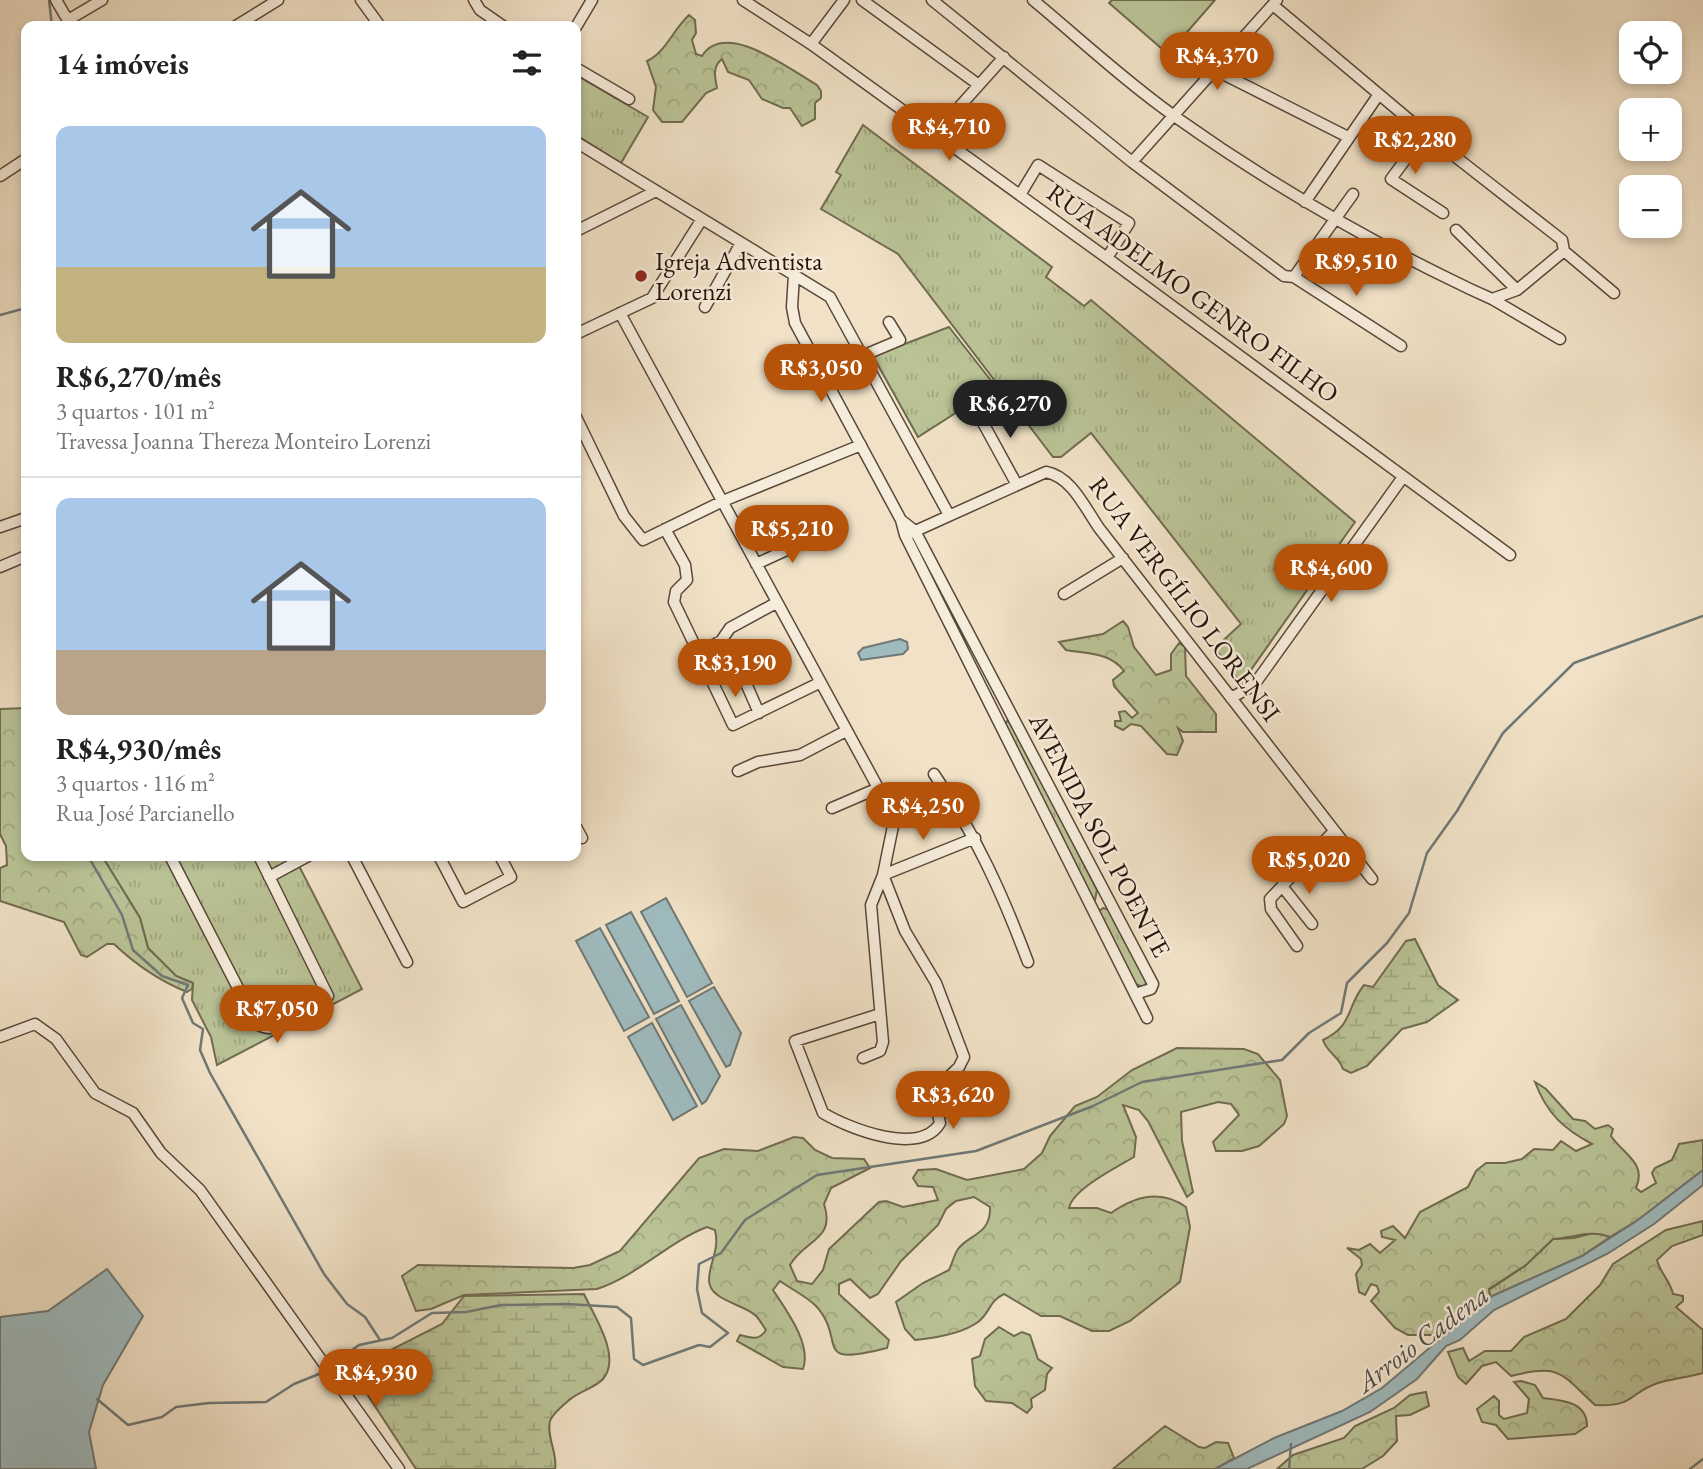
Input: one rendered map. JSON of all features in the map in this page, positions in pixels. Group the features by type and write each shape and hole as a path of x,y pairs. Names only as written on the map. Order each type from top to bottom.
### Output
{"street":[{"path":"56,0 69,21"},
{"path":"73,21 102,0"},
{"path":"244,21 278,0"},
{"path":"361,0 376,21"},
{"path":"474,0 480,10 496,21"},
{"path":"580,21 592,0"},
{"name":"RUA ADELMO GENRO FILHO","path":"743,0 811,44 1020,195 1510,555"},
{"path":"811,44 844,0"},
{"path":"862,0 979,85"},
{"path":"932,0 1132,162 1284,276 1294,277 1401,346"},
{"path":"1033,0 1174,116 1305,202 1336,221 1492,299 1560,338"},
{"path":"1132,162 1275,2 1425,132 1562,240 1564,251 1614,293"},
{"path":"935,134 1004,57"},
{"path":"1215,70 1349,137"},
{"path":"581,71 629,99"},
{"path":"1305,202 1378,93"},
{"path":"1425,132 1391,179 1443,213"},
{"path":"581,145 830,297 949,516"},
{"path":"0,176 21,162"},
{"path":"1020,195 1038,165 1129,223 1107,258"},
{"path":"581,228 656,191"},
{"path":"1294,277 1353,194"},
{"path":"581,332 652,298 702,219"},
{"path":"1456,230 1517,290"},
{"path":"705,307 741,243"},
{"path":"1492,299 1517,290 1564,251"},
{"path":"794,275 792,307 796,323 910,533"},
{"path":"620,313 876,789 889,808 893,826 883,875 871,905 883,1047 863,1058"},
{"path":"862,356 900,340 889,322"},
{"path":"976,410 1017,485"},
{"path":"581,427 624,516 643,540 723,501 861,445"},
{"name":"RUA VERGÍLIO LORENSI","path":"910,533 1046,472 1056,474 1067,482 1372,879"},
{"path":"1231,698 1254,685 1403,477"},
{"path":"0,527 21,520"},
{"path":"665,529 685,565 687,580 676,591 674,602 733,725 819,683"},
{"name":"AVENIDA SOL POENTE","path":"910,533 1010,711 1153,984 1144,993 1135,994 996,717 910,533"},
{"path":"756,564 815,537"},
{"path":"0,567 21,558"},
{"path":"1064,594 1123,558"},
{"path":"698,653 721,641 730,628 776,603"},
{"path":"741,672 759,713"},
{"path":"996,717 1010,711"},
{"path":"738,771 758,762 800,755 846,731"},
{"path":"934,774 975,838 998,884 1028,962"},
{"path":"832,808 876,789"},
{"path":"1297,946 1269,905 1270,899 1334,831"},
{"path":"883,875 975,838"},
{"path":"173,861 256,1023 263,1029 275,1029 324,1002 328,996 262,861"},
{"path":"270,877 299,861"},
{"path":"355,861 407,962"},
{"path":"442,861 463,902 511,877 503,861"},
{"path":"880,1014 795,1041 823,1113 868,1134 895,1139 914,1138 937,1128 940,1123 933,1092 960,1067 964,1057 936,983 905,931 883,875"},
{"path":"1282,886 1312,924"},
{"path":"1090,905 1107,896"},
{"path":"1135,994 1147,1018"},
{"path":"0,1037 35,1024 44,1029 56,1039 95,1093 133,1113 161,1153 200,1190 399,1469"}],"green space":[{"path":"1112,0 1215,0 1168,54 1109,3"},
{"path":"689,15 695,20 696,33 692,40 696,54 702,56 712,46 726,43 742,45 775,59 817,85 821,98 815,103 815,119 802,126 790,108 783,108 762,99 749,80 728,72 722,59 715,69 717,88 706,93 682,122 662,122 653,110 656,87 647,61 664,47"},
{"path":"581,78 648,117 621,163 581,138"},
{"path":"863,125 1052,267 1046,277 1084,306 1091,300 1355,522 1241,684 1215,648 1241,624 1091,433 1061,457 1053,457 898,254 821,209 841,175 836,172"},
{"path":"949,327 996,387 918,437 873,356"},
{"path":"1123,621 1128,627 1134,647 1156,675 1171,670 1171,654 1179,643 1185,647 1186,676 1216,714 1216,732 1183,732 1178,728 1183,741 1177,755 1167,754 1141,726 1131,724 1123,730 1115,726 1115,721 1121,721 1119,712 1125,711 1132,718 1138,713 1114,686 1113,680 1124,671 1112,660 1090,653 1066,650 1059,642 1103,634"},
{"path":"21,708 21,861 105,861 140,918 148,948 176,976 193,983 192,989 187,992 167,983 114,944 107,944 87,957 81,955 64,922 0,901 0,868 7,865 6,846 0,834 0,709"},
{"path":"1007,721 1013,725 1097,890 1095,900 1091,899 1005,724"},
{"path":"105,861 297,861 362,989 217,1065 211,1037 192,1000 193,983 176,976 148,948 140,918"},
{"path":"1103,908 1110,910 1148,981 1143,987 1133,983 1099,911"},
{"path":"1415,939 1438,985 1458,1000 1427,1022 1402,1029 1367,1066 1351,1073 1343,1069 1323,1040 1345,1022 1364,985 1373,987 1406,941"},
{"path":"1177,1048 1244,1049 1258,1054 1280,1080 1287,1116 1284,1124 1259,1146 1242,1151 1216,1151 1213,1142 1239,1115 1231,1104 1218,1102 1181,1112 1182,1141 1193,1192 1187,1197 1148,1121 1139,1110 1123,1105 1136,1137 1134,1157 1078,1193 1069,1208 1097,1208 1111,1213 1139,1199 1167,1198 1186,1207 1190,1227 1180,1282 1130,1321 1109,1331 1092,1331 1060,1316 1041,1316 1004,1294 995,1300 982,1318 972,1326 915,1340 905,1329 896,1302 923,1283 949,1270 958,1249 983,1229 990,1207 974,1197 956,1201 946,1209 938,1225 901,1261 878,1294 870,1298 850,1279 839,1284 839,1294 889,1340 887,1348 848,1355 839,1353 834,1348 825,1319 816,1306 780,1281 773,1290 801,1338 805,1359 803,1369 783,1367 737,1341 740,1335 758,1337 766,1330 751,1312 721,1297 711,1287 709,1274 716,1237 715,1230 707,1227 679,1241 626,1276 597,1289 464,1295 431,1309 416,1311 402,1276 418,1265 573,1268 590,1265 620,1251 699,1158 724,1149 758,1151 794,1137 803,1138 815,1150 832,1158 864,1159 870,1168 831,1188 824,1204 826,1225 790,1265 797,1281 812,1284 823,1270 829,1249 879,1202 886,1201 903,1207 938,1200 933,1187 918,1186 913,1178 918,1170 936,1169 967,1180 1024,1169 1042,1153 1050,1136 1075,1106 1097,1097 1132,1070"},
{"path":"1535,1082 1546,1089 1573,1119 1585,1121 1595,1129 1608,1125 1613,1129 1611,1136 1639,1172 1636,1188 1641,1192 1656,1183 1652,1173 1655,1168 1672,1160 1679,1144 1703,1140 1703,1170 1638,1220 1610,1237 1589,1234 1553,1239 1526,1265 1489,1289 1490,1297 1441,1335 1408,1335 1395,1328 1371,1301 1379,1292 1377,1286 1371,1284 1365,1295 1359,1292 1356,1274 1362,1265 1361,1259 1347,1248 1359,1250 1370,1244 1380,1253 1395,1240 1382,1237 1381,1231 1393,1226 1405,1238 1420,1212 1468,1187 1476,1171 1486,1163 1522,1159 1534,1149 1553,1150 1561,1141 1576,1151 1592,1144 1573,1132 1551,1112"},
{"path":"1703,1221 1703,1235 1672,1246 1657,1260 1673,1294 1683,1296 1683,1301 1676,1307 1703,1330 1703,1373 1658,1383 1625,1402 1608,1405 1595,1405 1567,1379 1551,1371 1511,1376 1496,1362 1482,1366 1466,1384 1458,1377 1448,1352 1463,1348 1469,1361 1485,1351 1511,1351 1524,1337 1566,1319 1600,1285 1613,1264 1666,1230"},
{"path":"1597,1232 1610,1237 1582,1256 1490,1297 1489,1290 1526,1265 1553,1239 1574,1238"},
{"path":"584,1294 608,1348 608,1370 600,1382 572,1398 551,1418 549,1427 555,1469 416,1469 354,1374 363,1364 442,1324 464,1296"},
{"path":"999,1327 1014,1336 1022,1332 1030,1335 1038,1359 1052,1368 1047,1374 1045,1390 1031,1399 1032,1407 1027,1413 1012,1403 986,1401 975,1386 972,1359 980,1356 985,1339"},
{"path":"1514,1382 1535,1385 1543,1398 1564,1401 1578,1407 1583,1411 1587,1426 1575,1434 1508,1439 1496,1425 1482,1422 1477,1409 1494,1396 1499,1401 1499,1415 1504,1419 1527,1413 1529,1399"},
{"path":"1426,1392 1429,1406 1410,1415 1396,1416 1397,1441 1383,1456 1362,1469 1277,1469 1293,1455 1344,1438 1355,1426 1394,1408 1410,1395"},
{"path":"1165,1426 1199,1447 1205,1448 1216,1442 1228,1443 1234,1458 1215,1469 1113,1469"}],"water":[{"path":"900,639 907,642 908,649 903,654 861,660 858,653 863,648"},
{"path":"666,898 712,983 687,997 641,912"},
{"path":"631,912 679,1001 654,1014 606,925"},
{"path":"600,928 649,1017 624,1031 576,941"},
{"path":"714,987 741,1033 730,1065 726,1067 689,1001"},
{"path":"681,1005 720,1076 702,1104 656,1019"},
{"path":"652,1023 697,1106 673,1120 628,1037"},
{"name":"Arroio Cadena","path":"1703,1170 1703,1185 1654,1224 1607,1254 1494,1310 1460,1340 1446,1346 1417,1379 1370,1412 1247,1469 1215,1469 1274,1438 1342,1411 1382,1388 1490,1297 1582,1256 1638,1220"},
{"path":"107,1269 143,1316 103,1385 89,1432 96,1469 0,1469 0,1317 48,1311"}],"waterway":[{"path":"49,0 51,21"},
{"path":"0,315 21,309"},
{"path":"328,1367 359,1345 392,1338 432,1313 466,1312 501,1305 566,1304 617,1307 631,1318 634,1359 643,1365 699,1345 710,1347 728,1333 702,1313 697,1289 699,1264 721,1253 745,1220 817,1175 976,1151 1093,1106 1142,1082 1282,1060 1309,1033 1341,1013 1347,983 1387,943 1409,913 1427,853 1457,811 1503,733 1574,663 1703,616"},
{"path":"91,861 122,915 133,950 162,976 188,985 182,998 193,1023 203,1029 200,1050 210,1073 324,1274 347,1304 365,1317 380,1340"},
{"path":"97,1399 128,1425 162,1417 176,1407 209,1403 266,1402 294,1384 324,1372"},
{"path":"1289,1469 1291,1444"},
{"path":"1690,1469 1703,1459"}],"place":[{"name":"Igreja Adventista Lorenzi","path":"641,276"}]}
